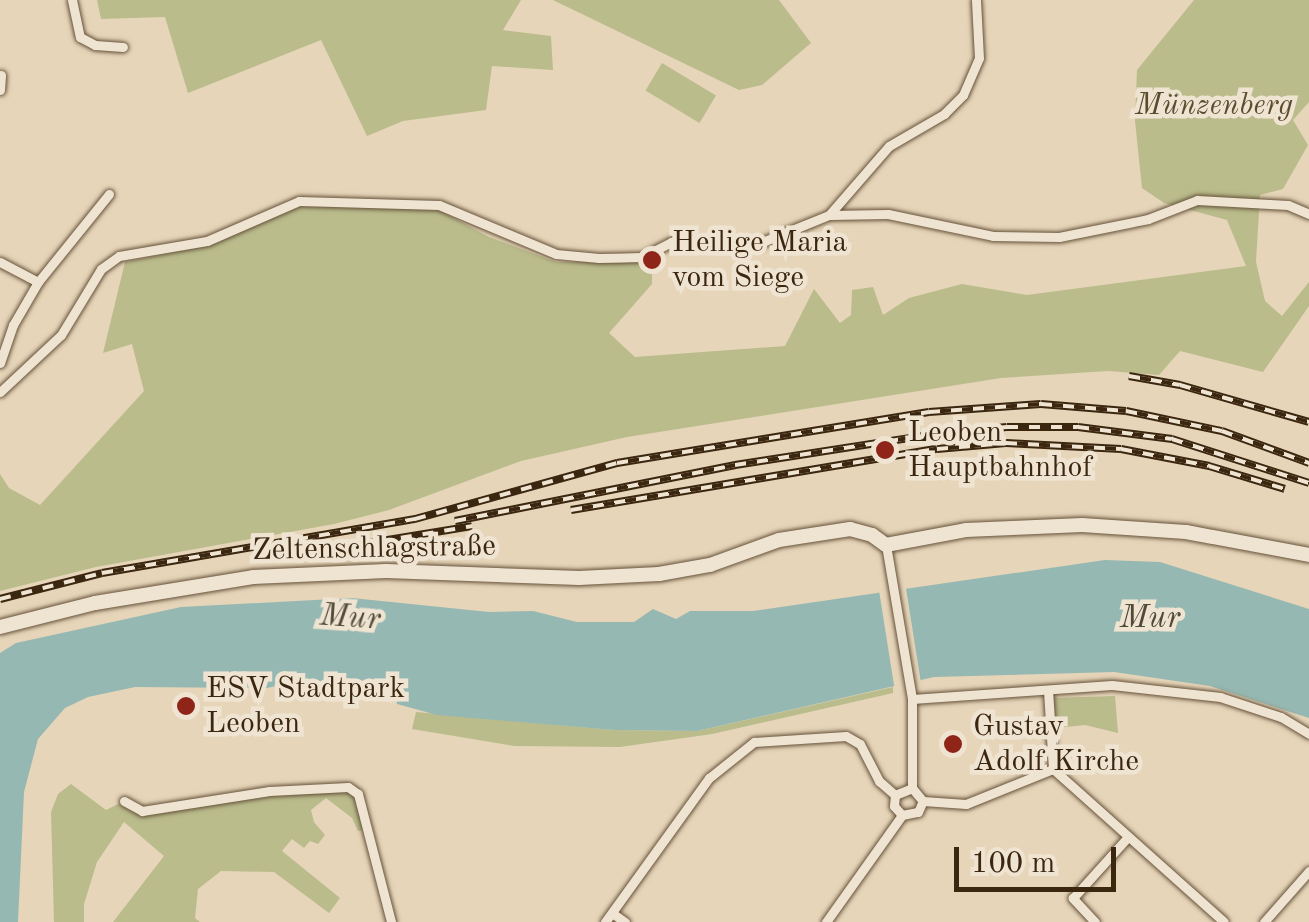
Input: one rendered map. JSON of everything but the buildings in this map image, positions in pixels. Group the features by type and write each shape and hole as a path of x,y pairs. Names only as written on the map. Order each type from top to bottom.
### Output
{"main road":[{"path":"886,545 966,530 1082,525 1138,528 1309,555"},
{"name":"Zeltenschlagstraße","path":"0,626 95,602 253,577 434,570 617,578 710,564 779,540 850,530 872,535 886,545"}],"street":[{"path":"72,0 80,37 95,45 124,47"},
{"path":"829,214 889,146 944,114 963,94 979,58 976,0"},
{"path":"0,90 1,75"},
{"path":"0,363 14,325 38,282 110,194"},
{"path":"0,392 61,335 102,270 119,256 208,241 299,201 438,205 556,254 599,258 642,257 671,242 755,246 829,214 888,214 993,236 1058,238 1148,219 1196,200 1288,205 1309,214"},
{"path":"0,262 38,282"},
{"path":"886,545 911,694 912,788 923,801 966,804 1053,769"},
{"path":"911,694 1112,685 1220,697 1281,716 1309,734"},
{"path":"1048,690 1053,769 1224,922"},
{"path":"605,922 709,778 744,747 836,735 853,739 879,782 896,795"},
{"path":"124,801 142,811 269,790 348,787 358,794 373,835 390,922"},
{"path":"896,795 912,788"},
{"path":"896,795 894,806 902,815"},
{"path":"826,922 902,815 918,812 923,801"},
{"path":"1095,922 1073,898 1128,837"},
{"path":"1264,922 1309,871"},
{"path":"612,912 625,922"}],"green space":[{"path":"97,0 521,0 503,30 551,36 553,70 492,66 486,110 403,121 367,136 321,40 188,93 165,17 101,19"},
{"path":"553,0 779,0 811,43 762,85 739,90"},
{"name":"Münzenberg","path":"1194,0 1309,0 1309,102 1293,120 1308,145 1283,189 1260,195 1256,262 1265,301 1282,316 1309,282 1309,306 1263,372 1180,351 1159,375 1108,371 1001,378 627,437 521,461 389,510 334,524 96,567 0,591 0,474 9,488 40,505 144,391 132,344 103,353 125,262 210,245 301,205 439,210 489,237 556,262 652,262 652,284 609,333 635,357 785,346 814,289 840,323 851,315 852,290 873,287 883,315 909,298 962,284 1027,295 1246,266 1227,220 1164,203 1142,188 1135,121 1137,70"},
{"path":"662,63 716,95 700,123 646,90"},
{"path":"893,687 893,693 712,734 620,747 514,746 412,729 416,712 614,730 697,731"},
{"path":"1115,696 1118,733 1085,725 1056,728 1054,698"},
{"path":"71,784 106,810 124,801 142,811 220,798 348,787 358,794 366,829 358,831 352,818 326,798 311,810 314,822 325,835 318,844 310,841 304,848 292,839 282,851 340,898 329,913 274,872 221,871 198,889 195,918 200,922 113,922 164,856 124,822 97,862 84,904 84,922 54,922 51,812 58,794"}],"water":[{"name":"Mur","path":"1105,560 1160,562 1309,609 1309,718 1210,686 1114,672 934,677 697,731 614,730 437,715 397,704 394,687 345,680 294,682 267,688 135,687 88,697 65,708 38,739 24,792 18,922 0,922 0,653 16,643 181,607 352,598 489,612 533,611 577,622 634,622 653,609 676,619 690,611 753,611"}],"pier":[{"path":"905,582 921,685 895,689 878,586"}],"railway":[{"path":"1129,376 1180,385 1309,422"},
{"path":"0,599 102,573 415,519 617,463 929,412 1041,404 1126,411 1222,431 1309,463"},
{"path":"455,521 735,465 935,434 1007,427 1078,427 1172,439 1309,483"},
{"path":"571,510 937,449 1006,443 1121,449 1209,466 1285,489"},
{"path":"314,552 472,526"}],"place":[{"name":"Heilige Maria vom Siege","path":"652,260"},
{"name":"Leoben Hauptbahnhof","path":"885,450"},
{"name":"ESV Stadtpark Leoben","path":"186,706"},
{"name":"Gustav Adolf Kirche","path":"953,744"}]}
